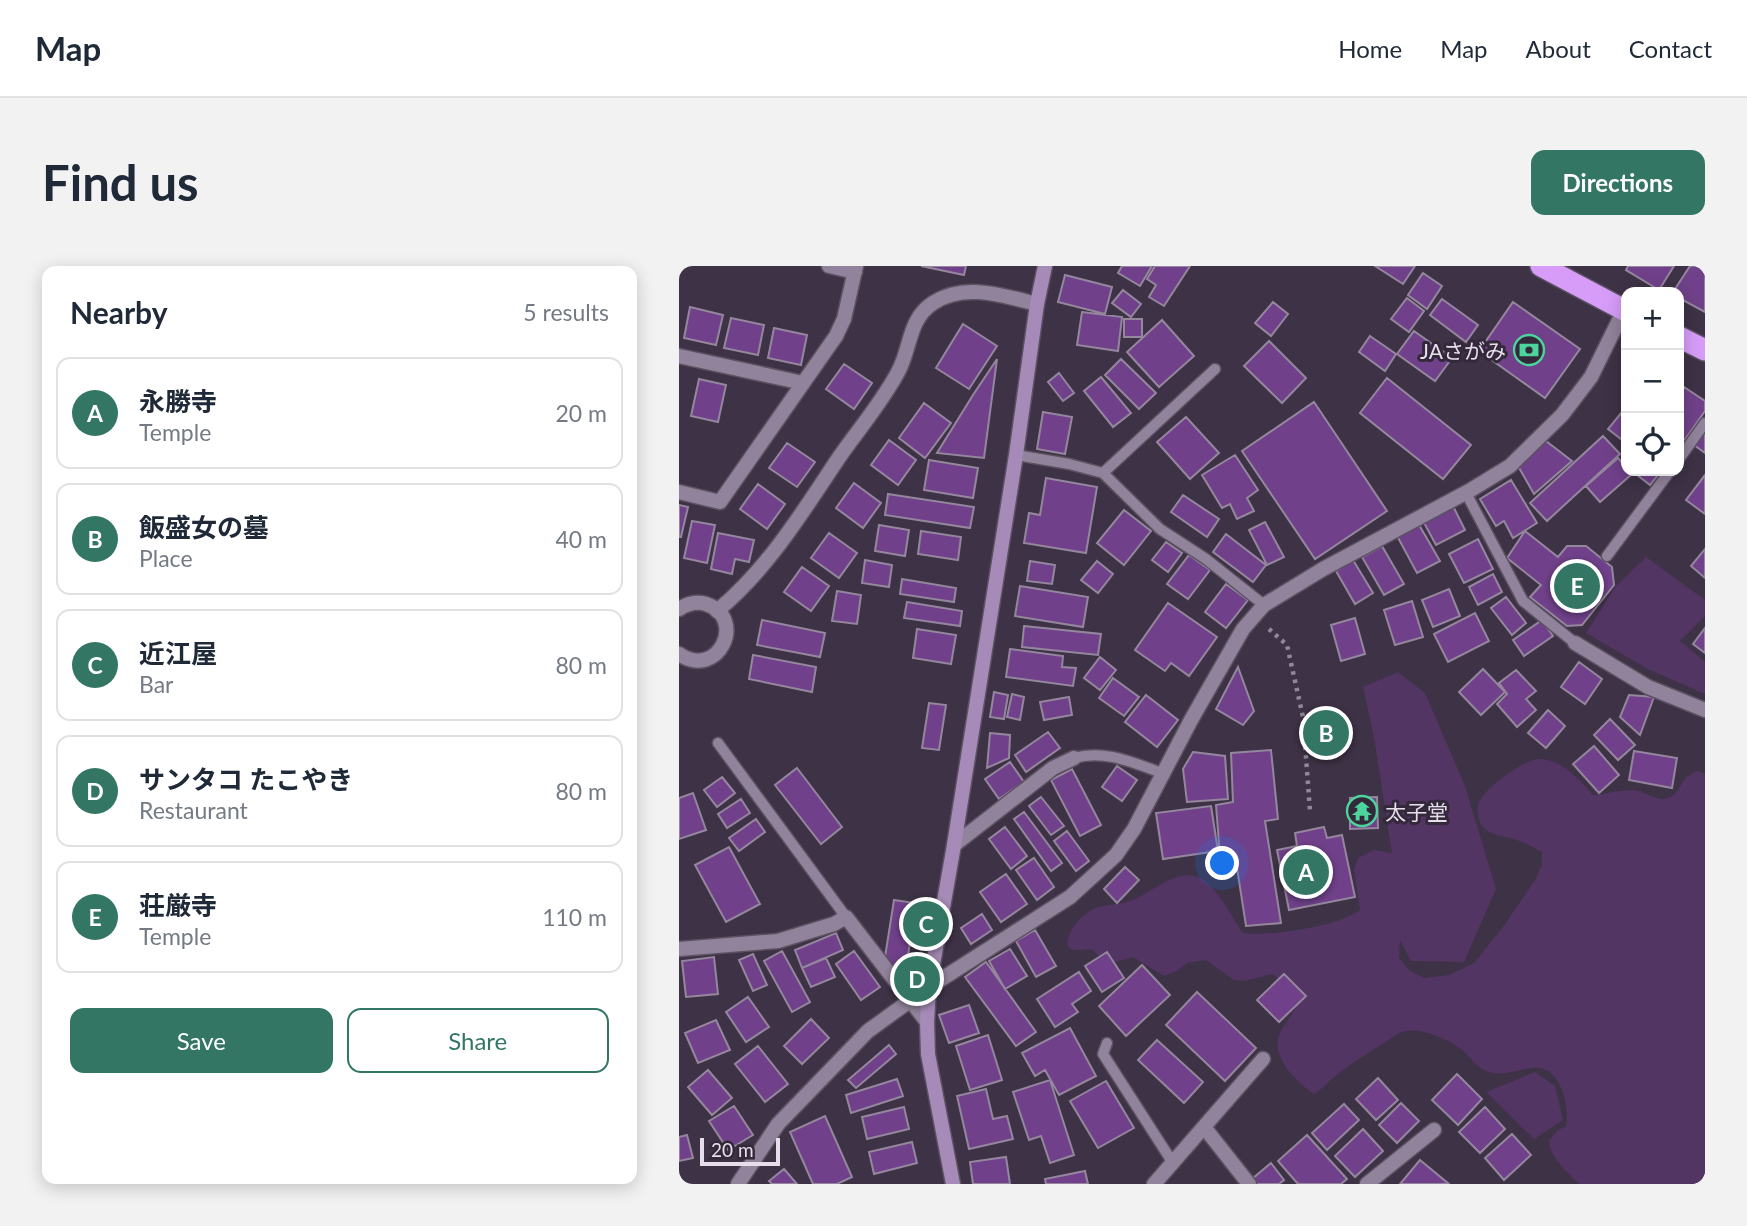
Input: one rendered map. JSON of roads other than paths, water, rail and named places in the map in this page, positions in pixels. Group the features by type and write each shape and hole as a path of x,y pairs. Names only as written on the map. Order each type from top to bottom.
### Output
{"highway":[{"path":"1541,266 1621,308"},
{"path":"1684,340 1705,350"}],"street":[{"path":"679,492 720,502 836,336 844,319 856,269 829,266"},
{"path":"953,1184 928,1054 929,987 954,845 1045,266"},
{"path":"717,611 737,595 766,564 897,374 918,317 933,303 953,293 983,292 1037,304"},
{"path":"738,1184 778,1124 868,1031 929,987 1070,897 1116,855 1134,829 1162,773 1243,629 1259,610 1381,536 1465,493 1510,466 1562,415 1591,377 1621,318"},
{"path":"679,356 803,383"},
{"path":"679,610 690,604 700,603 717,611 726,627 723,646 717,653 700,660 690,660 679,654"},
{"path":"1575,643 1648,687 1705,710"},
{"path":"954,845 1053,768 1074,758"},
{"path":"679,949 778,941 834,924 846,917 927,1022"},
{"path":"1154,1184 1263,1059"},
{"path":"1204,1127 1249,1184"},
{"path":"1367,1184 1434,1130"}],"lane":[{"path":"1103,473 1215,369"},
{"path":"1684,452 1705,424"},
{"path":"1016,455 1103,473 1160,528 1206,559 1259,610"},
{"path":"1607,556 1666,476"},
{"path":"1465,493 1523,601 1575,643"},
{"path":"718,743 846,917"},
{"path":"1074,758 1087,754 1104,754 1162,773"},
{"path":"1107,1043 1103,1054 1173,1163"}],"place":[{"name":"JAさがみ","path":"1529,350"},
{"name":"荘厳寺","path":"1577,586"},
{"name":"飯盛女の墓","path":"1326,733"},
{"name":"太子堂","path":"1362,811"},
{"name":"永勝寺","path":"1306,872"},
{"name":"近江屋","path":"926,924"},
{"name":"サンタコ たこやき","path":"917,979"}]}
